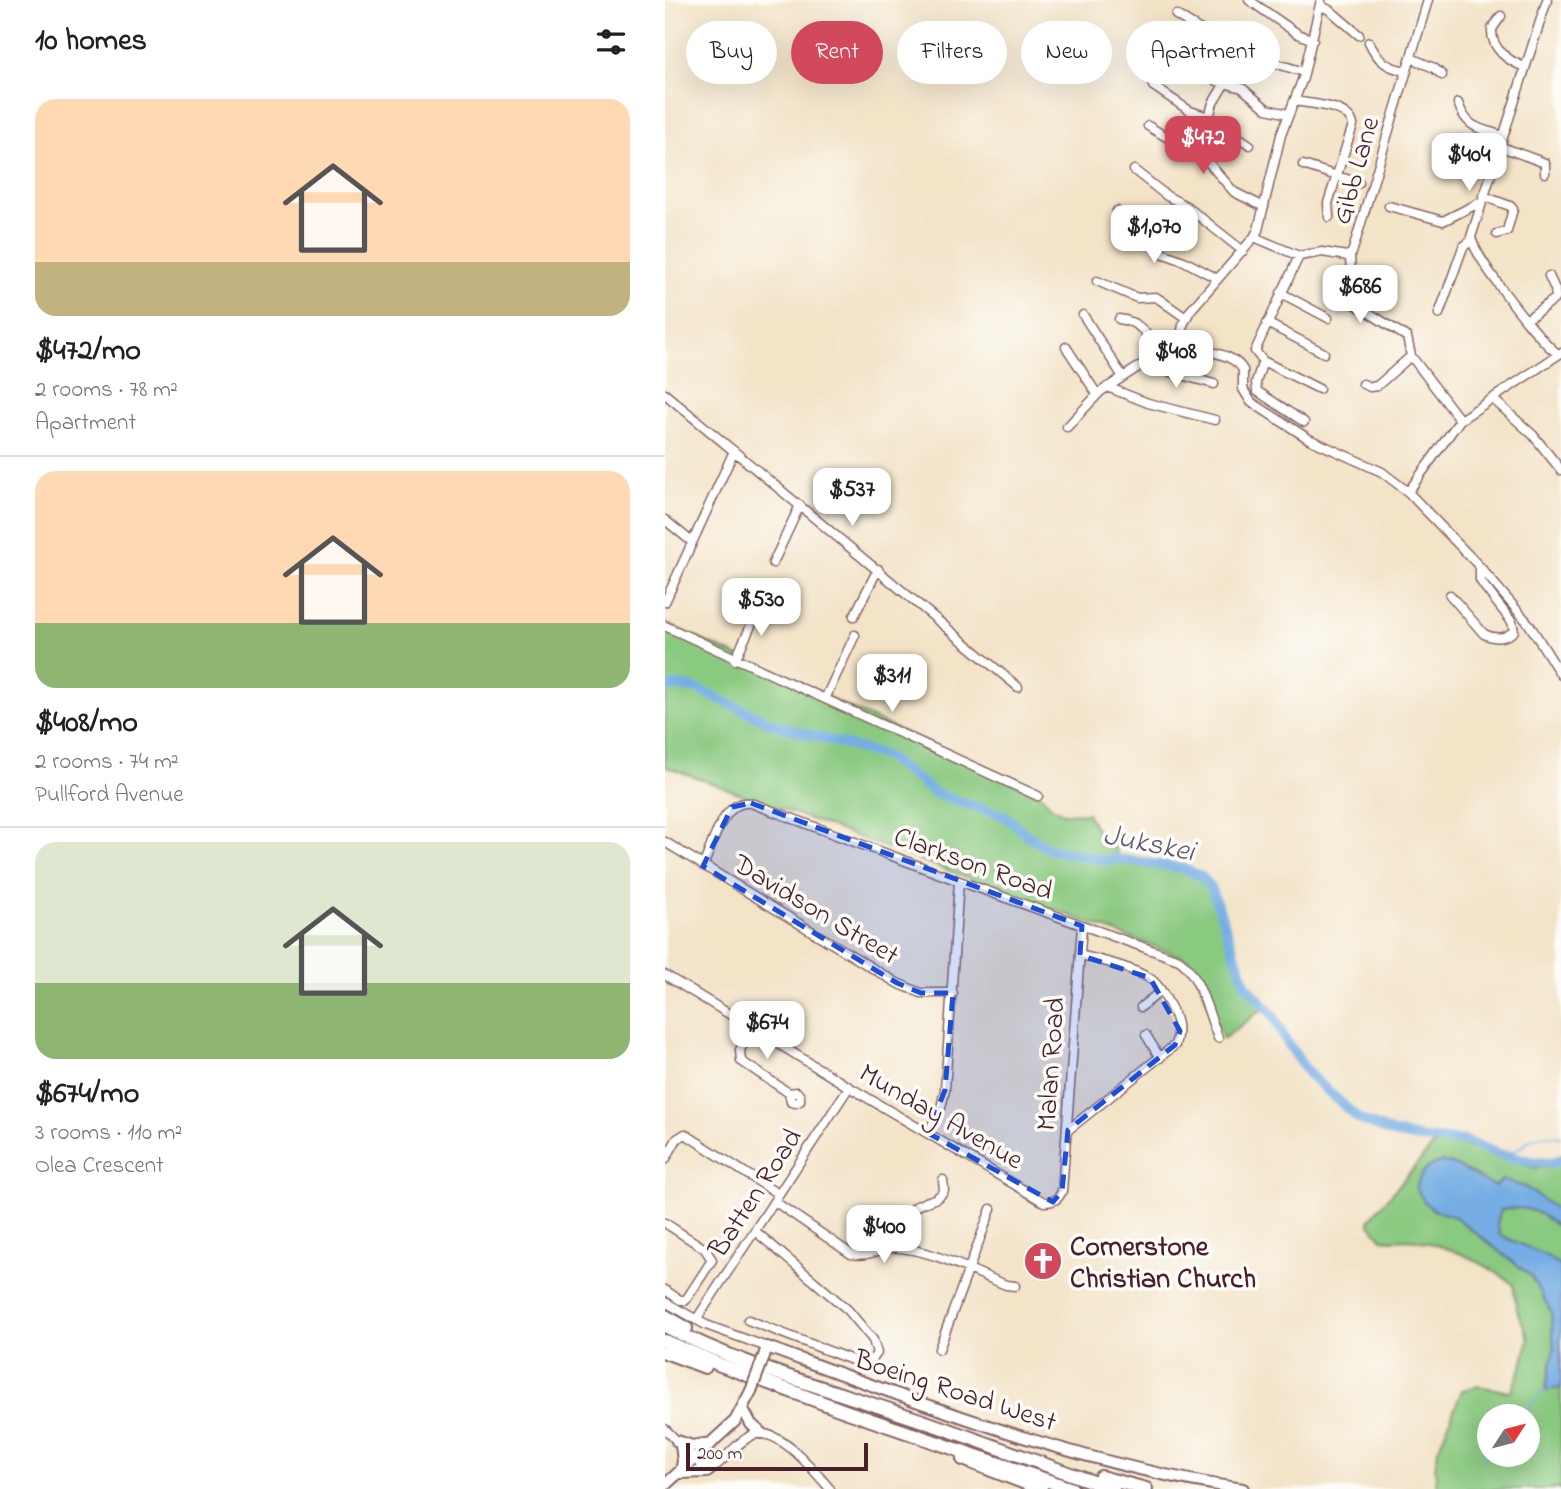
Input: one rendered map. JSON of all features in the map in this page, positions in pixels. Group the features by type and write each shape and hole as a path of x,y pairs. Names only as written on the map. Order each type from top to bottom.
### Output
{"highway":[{"path":"665,1316 701,1337 770,1370"},
{"path":"665,1326 720,1352 1113,1489"},
{"path":"665,1341 718,1364 842,1410 1072,1489"},
{"path":"665,1352 757,1385 842,1410"},
{"path":"898,1430 957,1457 1036,1487"},
{"path":"1013,1454 1146,1489"}],"main road":[{"path":"665,1485 735,1421 743,1409 766,1352"},
{"name":"Boeing Road West","path":"766,1352 1078,1453 1133,1468 1243,1489"},
{"path":"743,1409 751,1424 761,1433"},
{"path":"680,1472 683,1461 679,1443 698,1446 713,1443"},
{"path":"680,1472 707,1472 711,1469"}],"street":[{"path":"1249,0 1298,34 1313,40"},
{"name":"Gibb Lane","path":"1254,237 1299,256 1322,252 1350,255 1358,237 1428,0"},
{"path":"1439,314 1463,247 1471,241 1482,199 1547,0"},
{"path":"1067,427 1097,394 1180,340 1186,318 1254,237 1288,114 1304,72 1321,3 1359,35"},
{"path":"1176,15 1238,49 1246,43 1261,59 1304,72"},
{"path":"1501,16 1492,29 1494,41 1507,60 1525,67"},
{"path":"1369,42 1374,54 1383,63 1407,71"},
{"path":"1411,58 1434,68 1442,75"},
{"path":"1209,117 1213,103 1224,84"},
{"path":"1228,84 1242,88 1267,109 1288,114"},
{"path":"1153,86 1190,111 1209,117 1250,145"},
{"path":"1294,101 1339,111 1353,120 1328,203 1329,217"},
{"path":"1458,103 1469,124 1503,136"},
{"path":"1148,127 1208,162 1234,192 1264,207"},
{"path":"1499,146 1545,163 1545,173"},
{"path":"1303,165 1359,183"},
{"path":"1134,170 1167,196 1186,205 1243,251"},
{"path":"1389,206 1443,221 1482,199 1510,206 1513,209 1507,231 1497,234"},
{"path":"1117,211 1143,231 1162,253 1218,279"},
{"path":"1408,492 1460,420 1559,354 1542,340 1471,241"},
{"path":"1350,255 1352,302 1407,337 1411,356 1460,420"},
{"path":"1299,256 1255,349 1263,361 1319,389"},
{"path":"1527,320 1556,298 1549,276"},
{"path":"1097,281 1137,298 1156,297 1186,318"},
{"path":"1281,293 1328,318"},
{"path":"1083,315 1123,377"},
{"path":"1119,319 1134,322 1143,328 1158,354"},
{"path":"1267,323 1324,353"},
{"path":"1180,340 1241,365 1244,374 1243,389 1251,402 1309,439 1382,472 1408,492 1480,567 1535,632 1561,675"},
{"path":"1066,347 1097,394"},
{"path":"1363,384 1370,387 1383,382 1411,356"},
{"path":"1148,360 1160,369 1214,384"},
{"path":"1263,361 1256,382 1257,391 1304,422"},
{"path":"1107,387 1139,400 1215,420"},
{"path":"665,394 1018,687"},
{"path":"1493,399 1533,435 1561,470"},
{"path":"665,602 734,451"},
{"path":"773,563 800,505"},
{"path":"665,520 692,542"},
{"path":"1450,595 1484,634 1502,637 1510,634 1514,627 1480,580 1480,567"},
{"path":"854,616 879,569"},
{"path":"735,660 761,604"},
{"path":"665,626 1038,796"},
{"path":"825,699 855,635"},
{"name":"Clarkson Road","path":"703,866 729,810 746,802 1171,957 1186,965 1193,975 1218,1038"},
{"name":"Davidson Street","path":"665,842 897,983 921,993 953,993"},
{"path":"928,1133 944,1096 959,881"},
{"name":"Malan Road","path":"1053,1202 1060,1197 1062,1191 1082,926"},
{"path":"1068,1130 1160,1059 1175,1045 1180,1031 1174,1013 1161,990 1150,978 1110,962 1080,955"},
{"name":"Munday Avenue","path":"665,975 1044,1202 1053,1202"},
{"path":"1141,1007 1161,990"},
{"path":"752,1028 740,1050 741,1060 789,1093"},
{"path":"1146,1035 1160,1059"},
{"name":"Batten Road","path":"696,1320 849,1087"},
{"path":"665,1160 677,1139 685,1134 851,1254 863,1256 897,1247 922,1253 1015,1286"},
{"path":"897,1247 899,1228 905,1214 940,1196 944,1190 943,1180"},
{"path":"939,1349 991,1209"},
{"path":"665,1223 709,1253 712,1263 686,1300 680,1300 665,1290"},
{"path":"748,1320 860,1363 869,1364 877,1353 873,1340 848,1310 755,1231"},
{"path":"704,1275 721,1284"},
{"name":"Boeing Road West","path":"665,1302 696,1320 766,1352"},
{"path":"665,1429 705,1468 711,1469 746,1439 761,1433 775,1438 791,1448 830,1489"}],"highlighted area":[{"path":"751,803 1082,926 1080,955 1150,978 1180,1031 1175,1045 1068,1130 1062,1191 1053,1202 928,1133 945,1090 953,993 921,993 897,983 703,866 732,807"}],"green space":[{"path":"665,623 1042,796 1056,810 1073,814 1087,813 1096,829 1100,845 1115,847 1118,859 1168,865 1202,879 1211,887 1246,985 1265,1007 1223,1039 1193,964 1188,959 665,766"},
{"path":"1436,1142 1451,1142 1536,1168 1550,1167 1561,1162 1561,1489 1437,1489 1435,1468 1438,1450 1462,1390 1478,1386 1511,1392 1522,1366 1529,1338 1517,1310 1513,1284 1491,1269 1455,1251 1416,1240 1382,1239 1369,1223"}],"water":[{"path":"1442,1162 1463,1169 1495,1186 1502,1180 1525,1187 1561,1213 1561,1230 1534,1211 1519,1208 1501,1210 1497,1223 1500,1235 1549,1257 1561,1267 1561,1388 1545,1391 1554,1349 1551,1312 1531,1276 1455,1217 1434,1210 1425,1203 1416,1188 1425,1170"}],"waterway":[{"name":"Jukskei","path":"665,688 678,686 697,689 776,725 885,756 936,794 1005,816 1028,836 1049,849 1103,860 1118,859 1181,868 1201,876 1211,887 1246,985 1273,1015 1285,1039 1308,1073 1359,1119 1393,1133 1424,1139 1465,1141 1498,1154 1535,1162 1552,1163 1561,1159"},
{"path":"1498,1154 1516,1150 1541,1136 1561,1137"},
{"path":"1539,1395 1545,1391"},
{"path":"1532,1404 1534,1399"}],"place":[{"name":"Cornerstone Christian Church","path":"1043,1261"}]}
